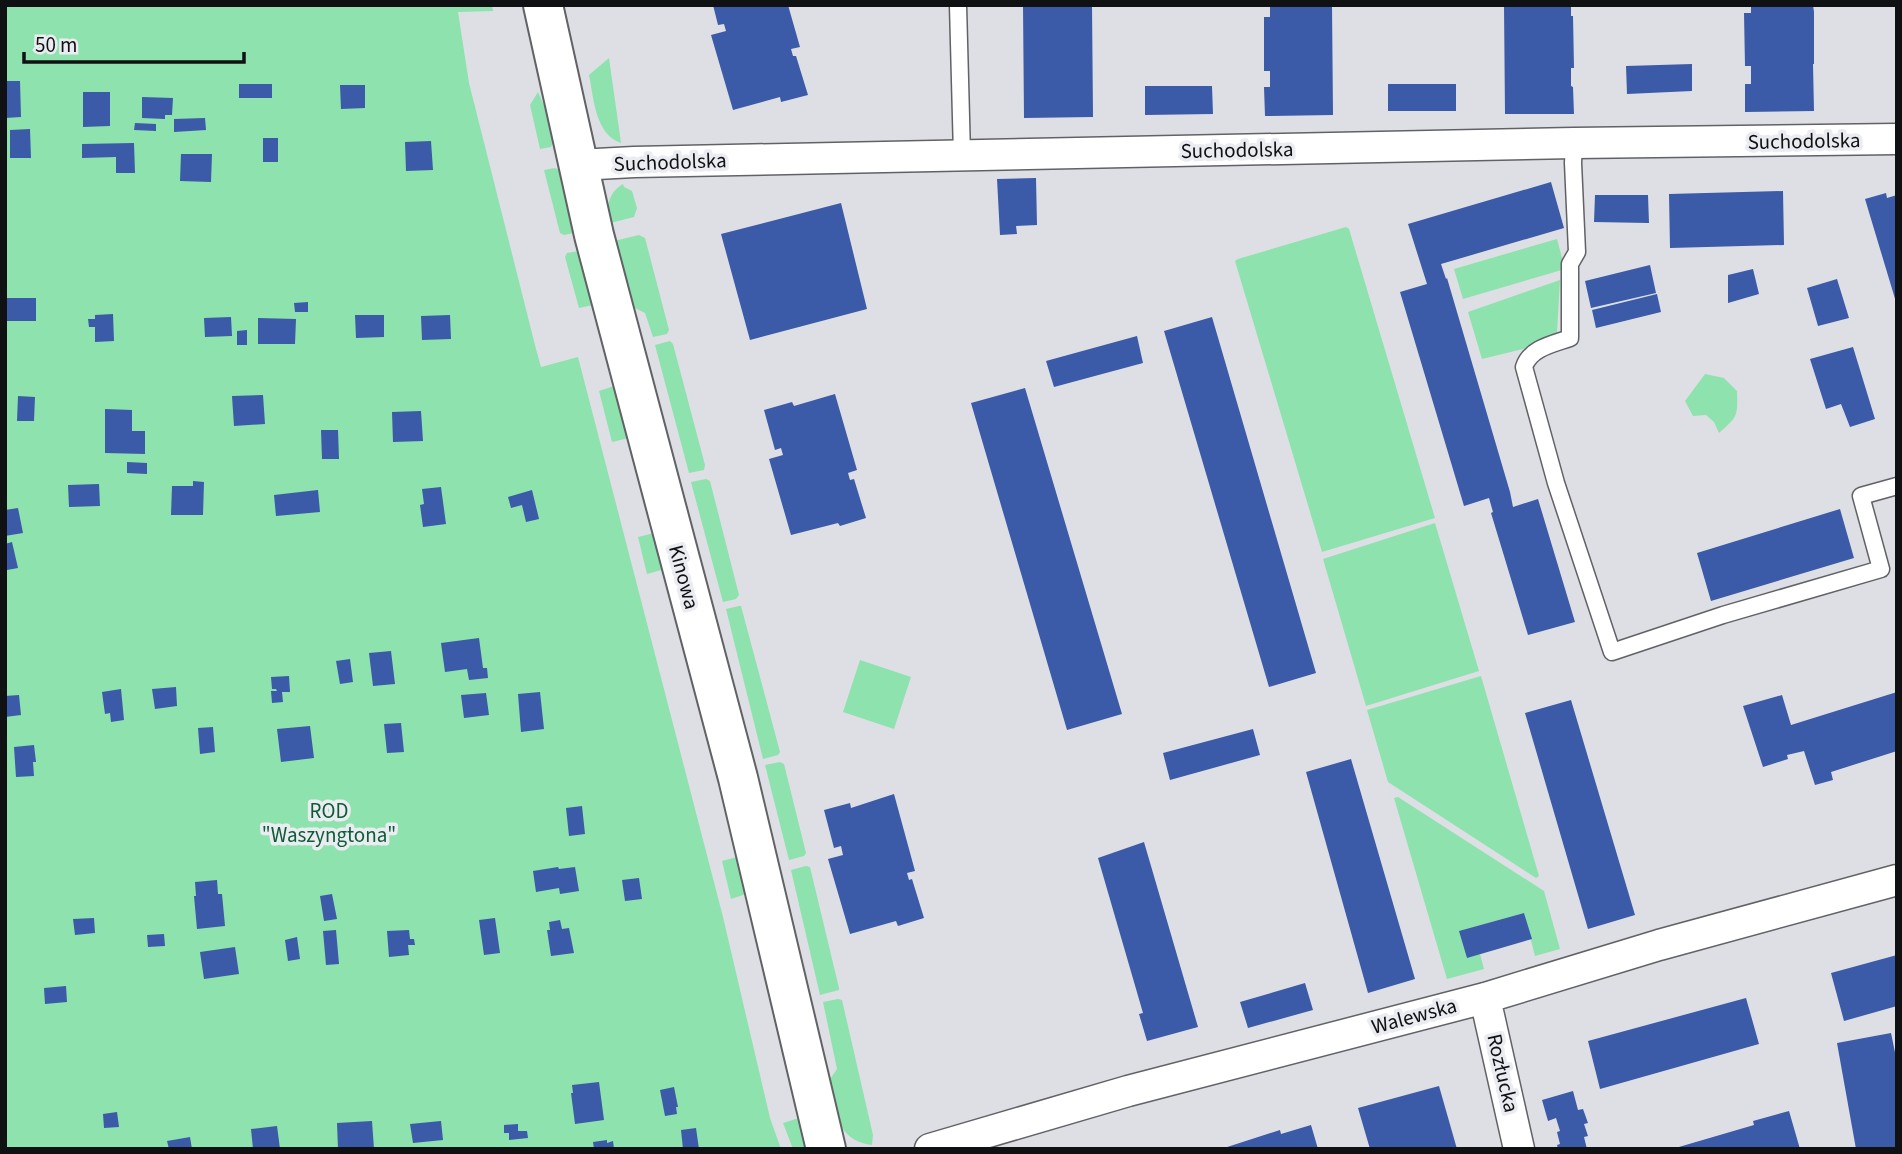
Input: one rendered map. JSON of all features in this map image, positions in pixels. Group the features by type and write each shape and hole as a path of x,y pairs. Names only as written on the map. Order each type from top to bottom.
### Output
{"street":[{"name":"Kinowa","path":"544,5 600,260 738,778 826,1149"},
{"name":"Suchodolska","path":"578,165 962,155 1897,139"},
{"name":"Walewska","path":"930,1149 1128,1091 1485,998 1659,945 1897,880"},
{"name":"Rozłucka","path":"1485,998 1519,1149"}],"lane":[{"path":"958,5 962,155"},
{"path":"1574,143 1577,252 1570,264 1570,338 1534,352 1527,358 1524,368 1556,483 1612,652 1723,615 1881,569 1861,496 1897,486"}],"green space":[{"name":"ROD \"Waszyngtona\"","path":"5,5 492,5 493,11 458,12 469,83 536,349 541,367 578,357 723,917 770,1118 781,1149 5,1149"},
{"path":"609,58 621,143 612,138 601,124 594,105 589,75"},
{"path":"538,92 546,110 553,143 551,147 540,149 530,105"},
{"path":"544,170 559,170 574,233 560,233"},
{"path":"623,184 632,191 637,208 634,217 610,223 609,200 614,191"},
{"path":"1346,227 1349,229 1435,518 1322,552 1235,261"},
{"path":"639,235 645,238 669,330 667,334 653,337 645,313 631,306 614,241"},
{"path":"1557,239 1565,269 1463,299 1454,269"},
{"path":"579,251 593,305 579,308 565,257 567,253"},
{"path":"1560,280 1557,332 1523,349 1482,359 1468,312"},
{"path":"670,341 705,465 704,470 689,473 655,345"},
{"path":"1705,374 1724,378 1737,391 1735,416 1719,433 1714,422 1706,415 1693,416 1685,401"},
{"path":"614,386 629,438 612,442 599,391"},
{"path":"706,479 710,481 739,595 736,599 723,602 691,482"},
{"path":"1435,523 1479,671 1366,706 1323,559"},
{"path":"654,533 665,569 647,574 638,537"},
{"path":"741,606 780,752 763,759 726,609"},
{"path":"860,660 911,677 894,729 843,712"},
{"path":"1481,676 1539,876 1536,878 1388,782 1367,710"},
{"path":"780,762 784,764 806,853 789,860 765,765"},
{"path":"1398,797 1544,891 1560,949 1535,956 1524,913 1460,931 1480,954 1484,969 1447,979 1394,798"},
{"path":"741,856 746,894 731,899 722,861"},
{"path":"810,867 839,988 820,995 791,870"},
{"path":"842,1000 873,1135 872,1145 851,1138 840,1123 833,1104 828,1082 837,1069 823,1002"},
{"path":"799,1118 806,1149 793,1149 783,1123"}],"building":[{"path":"713,5 788,5 800,47 791,49 793,56 796,56 808,95 781,102 780,97 733,110 711,35 726,31 724,24 718,25"},
{"path":"1023,5 1092,5 1093,117 1024,118"},
{"path":"1270,5 1332,5 1333,115 1265,116 1264,87 1270,87 1270,71 1264,71 1264,17 1270,17"},
{"path":"1504,5 1571,5 1574,68 1571,68 1571,86 1574,114 1505,114"},
{"path":"1751,5 1813,5 1814,111 1745,112 1745,84 1751,84 1751,66 1745,66 1744,13 1751,13"},
{"path":"1692,64 1692,91 1627,94 1626,66"},
{"path":"5,81 20,81 21,117 5,118"},
{"path":"239,84 272,84 272,98 239,98"},
{"path":"1388,84 1456,84 1456,111 1388,111"},
{"path":"340,85 365,85 365,108 341,109"},
{"path":"1145,86 1212,86 1213,114 1145,115"},
{"path":"83,92 110,92 110,126 83,127"},
{"path":"142,97 173,98 172,115 165,115 165,119 142,118"},
{"path":"205,118 206,130 174,132 174,119"},
{"path":"135,123 156,124 156,131 134,130"},
{"path":"30,129 31,158 10,158 10,130"},
{"path":"263,138 278,138 278,162 263,162"},
{"path":"431,141 433,170 406,171 405,142"},
{"path":"134,143 135,173 116,173 116,157 82,158 82,144"},
{"path":"181,154 212,154 211,182 180,181"},
{"path":"1036,178 1037,225 1016,226 1017,234 1000,235 997,179"},
{"path":"1551,182 1564,228 1441,264 1513,507 1538,499 1575,622 1528,635 1491,513 1493,512 1489,498 1464,506 1400,292 1427,284 1408,224"},
{"path":"1783,191 1784,245 1670,248 1669,194"},
{"path":"1886,193 1887,198 1897,195 1896,302 1865,199"},
{"path":"1595,195 1648,195 1649,223 1594,222"},
{"path":"841,203 867,309 750,340 721,234"},
{"path":"1650,265 1656,293 1591,308 1585,281"},
{"path":"1753,269 1759,294 1728,303 1728,275"},
{"path":"1837,279 1849,318 1818,326 1807,288"},
{"path":"1657,294 1661,312 1596,328 1592,310"},
{"path":"5,298 36,298 36,321 5,321"},
{"path":"308,302 308,312 295,312 294,303"},
{"path":"113,314 114,341 95,342 95,327 89,327 88,319 95,319 95,315"},
{"path":"355,315 384,315 384,337 356,338"},
{"path":"450,315 451,339 422,340 421,316"},
{"path":"231,317 232,336 205,337 204,318"},
{"path":"1212,317 1316,673 1269,687 1164,331"},
{"path":"258,318 296,319 295,344 258,344"},
{"path":"247,330 247,345 237,345 237,331"},
{"path":"1137,336 1143,363 1054,387 1046,361"},
{"path":"1853,347 1875,419 1850,427 1841,404 1826,409 1810,359"},
{"path":"1025,388 1122,714 1067,730 971,403"},
{"path":"835,394 857,470 848,473 850,480 854,479 866,518 791,535 769,459 783,455 781,448 775,450 764,410 792,402 794,406"},
{"path":"263,395 265,424 234,426 232,396"},
{"path":"18,396 35,397 34,421 17,421"},
{"path":"105,409 132,410 132,431 145,431 145,454 105,453"},
{"path":"421,411 423,441 393,442 392,412"},
{"path":"321,430 338,430 339,459 322,459"},
{"path":"127,462 147,463 147,474 127,473"},
{"path":"193,481 204,482 203,515 171,515 172,486 193,486"},
{"path":"99,484 100,506 69,507 68,485"},
{"path":"441,487 446,524 423,527 420,505 424,504 422,489"},
{"path":"318,490 320,512 276,516 274,495"},
{"path":"532,490 539,519 526,522 522,505 511,508 508,497"},
{"path":"18,508 23,533 5,536 5,510"},
{"path":"1840,509 1854,558 1711,601 1697,553"},
{"path":"12,542 18,568 7,570 5,544"},
{"path":"479,638 483,668 487,668 488,678 469,680 467,669 445,672 441,643"},
{"path":"391,651 395,684 373,686 369,653"},
{"path":"350,659 353,682 340,684 336,661"},
{"path":"289,676 290,692 282,692 283,702 272,703 271,691 277,691 272,689 271,677"},
{"path":"176,687 177,706 155,709 152,689"},
{"path":"121,689 124,720 111,722 110,713 105,714 102,692"},
{"path":"540,692 544,729 521,732 518,694"},
{"path":"1897,692 1897,751 1831,772 1833,780 1815,785 1804,751 1787,755 1788,759 1763,767 1743,706 1782,695 1791,725"},
{"path":"486,693 489,715 464,718 461,695"},
{"path":"19,695 21,715 5,717 5,696"},
{"path":"1571,700 1635,915 1588,929 1525,713"},
{"path":"401,723 404,752 387,753 384,724"},
{"path":"310,726 314,758 281,762 277,729"},
{"path":"213,727 215,752 200,754 198,728"},
{"path":"1253,729 1260,755 1170,780 1163,753"},
{"path":"34,745 34,776 16,777 14,747"},
{"path":"1351,759 1415,979 1368,993 1306,772"},
{"path":"894,794 915,871 907,873 909,880 912,879 924,918 898,926 896,921 850,934 828,859 843,855 841,846 834,848 824,810 850,803 851,808"},
{"path":"582,806 585,834 569,836 566,808"},
{"path":"1144,842 1198,1027 1147,1041 1139,1014 1143,1013 1098,858"},
{"path":"575,867 579,891 560,894 559,888 536,892 533,871"},
{"path":"639,878 642,899 625,901 622,880"},
{"path":"217,880 218,894 222,894 225,926 197,929 195,882"},
{"path":"332,894 337,919 324,921 320,896"},
{"path":"1524,913 1532,939 1467,958 1459,931"},
{"path":"94,918 95,933 75,935 73,919"},
{"path":"495,918 500,953 484,955 479,920"},
{"path":"560,920 562,929 569,928 574,953 551,956 547,930 550,930 549,922"},
{"path":"336,930 339,964 326,965 323,931"},
{"path":"409,930 410,939 414,939 415,945 408,945 409,955 389,957 387,931"},
{"path":"164,934 165,946 148,947 147,935"},
{"path":"297,937 300,959 288,961 285,940"},
{"path":"235,947 239,974 204,979 200,952"},
{"path":"1897,955 1897,1006 1844,1021 1831,973"},
{"path":"1305,983 1313,1010 1248,1028 1240,1002"},
{"path":"66,986 67,1002 45,1004 44,988"},
{"path":"1746,998 1759,1044 1600,1089 1588,1041"},
{"path":"1891,1033 1897,1062 1897,1149 1856,1149 1837,1043"},
{"path":"599,1082 604,1120 575,1124 572,1085"},
{"path":"1439,1086 1457,1149 1370,1149 1358,1108"},
{"path":"674,1087 677,1114 665,1116 660,1090"},
{"path":"1573,1091 1578,1110 1583,1109 1588,1123 1584,1124 1588,1136 1584,1137 1587,1149 1558,1149 1557,1145 1560,1144 1557,1132 1560,1131 1556,1118 1548,1121 1542,1100"},
{"path":"1789,1111 1800,1149 1672,1149 1754,1125 1753,1121"},
{"path":"117,1112 119,1127 104,1128 103,1114"},
{"path":"372,1121 374,1149 338,1149 337,1123"},
{"path":"441,1121 443,1140 413,1143 410,1124"},
{"path":"518,1124 518,1131 527,1131 528,1138 509,1140 509,1133 504,1133 504,1125"},
{"path":"1311,1125 1318,1149 1221,1149 1280,1130 1281,1134"},
{"path":"277,1126 280,1149 253,1149 251,1129"},
{"path":"696,1128 699,1149 683,1149 681,1130"},
{"path":"190,1137 192,1149 169,1149 167,1141"},
{"path":"607,1140 607,1143 613,1141 614,1149 594,1149 593,1142"}]}
